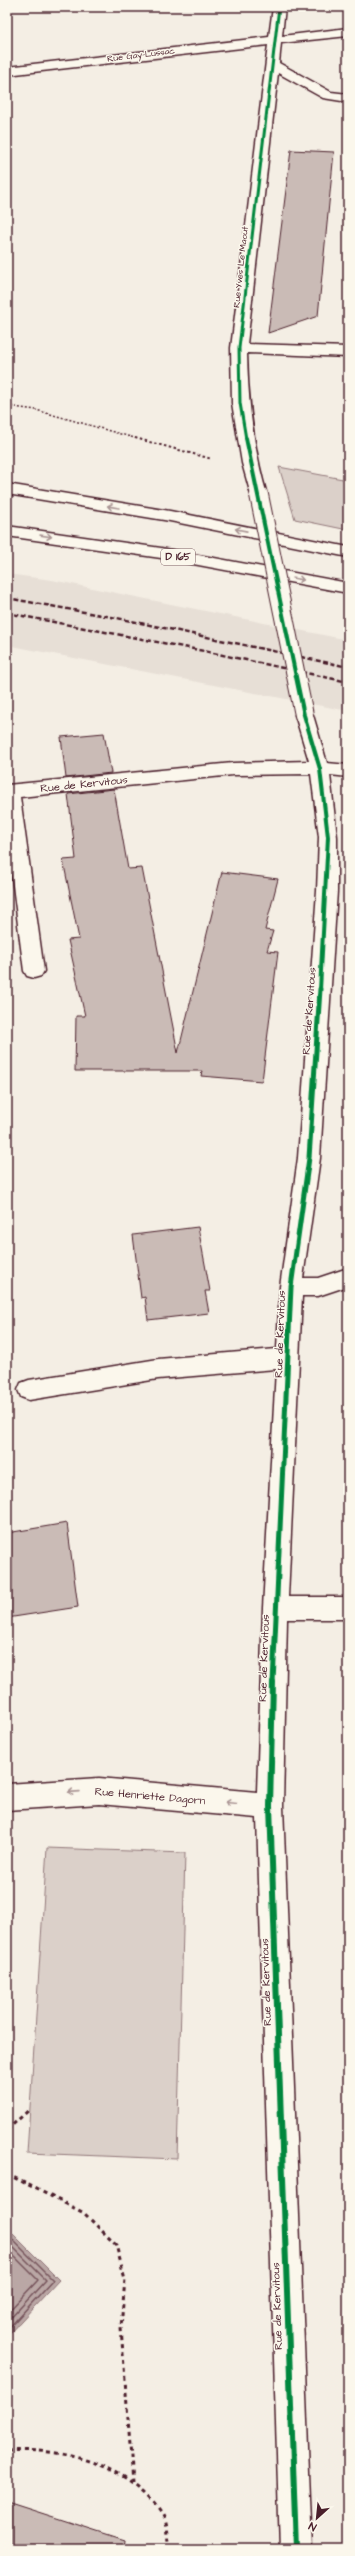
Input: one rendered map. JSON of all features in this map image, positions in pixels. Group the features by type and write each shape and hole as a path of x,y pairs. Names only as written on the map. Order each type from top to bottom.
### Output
{"main road":[{"name":"Rue Yves Le Maout","path":"279,7 239,348 240,403 250,463 259,495 304,716 320,769"},
{"name":"Rue Gay-Lussac","path":"7,71 275,39 348,32"},
{"path":"272,65 328,95 348,98"},
{"path":"239,348 348,352"},
{"path":"7,489 170,516 348,552"},
{"name":"D 165","path":"7,504 348,561"},
{"name":"D 165","path":"7,531 161,553 348,588"},
{"name":"Rue de Kervitous","path":"8,791 233,769 297,766 320,769 328,837 327,890 309,1158 291,1287 289,1358 275,1608 270,1806 296,2549"},
{"path":"320,769 348,771"},
{"path":"8,791 34,971"},
{"path":"291,1287 318,1287 348,1277"},
{"path":"29,1390 158,1369 289,1358"},
{"path":"275,1608 348,1608"},
{"name":"Rue Henriette Dagorn","path":"7,1796 99,1791 270,1806"}],"path":[{"path":"7,406 36,410 212,459 250,463"},
{"path":"7,2130 30,2108"},
{"path":"7,2174 84,2213 116,2245 124,2279 120,2328 133,2483"},
{"path":"7,2450 36,2449 85,2458 133,2483 162,2514 170,2549"}],"shaded area":[{"path":"279,467 348,480 348,530 295,519"},
{"path":"7,574 52,580 348,640 348,711 7,645"},
{"path":"47,1848 185,1853 177,2159 27,2153"}],"water":[{"path":"7,2228 59,2280 8,2335 7,2334"}],"building":[{"path":"291,150 334,152 318,316 268,333"},
{"path":"104,733 111,773 66,778 61,737"},
{"path":"114,789 128,869 142,868 178,1053 222,872 278,879 265,930 273,931 267,951 278,952 262,1081 201,1076 202,1071 75,1071 76,1016 85,1016 68,940 79,939 63,860 76,859 68,794"},
{"path":"198,1227 210,1291 205,1291 209,1313 148,1320 145,1297 141,1298 133,1235"},
{"path":"67,1523 78,1607 7,1618 7,1533"},
{"path":"7,2502 125,2540 124,2549 7,2549"}],"railway":[{"path":"7,598 117,618 348,667"},
{"path":"7,613 204,651 348,682"}],"cycle path":[{"path":"279,7 239,348 240,403 250,463 259,495 304,715 320,769 328,837 327,891 309,1158 291,1287 275,1608 270,1806 296,2549"}]}
